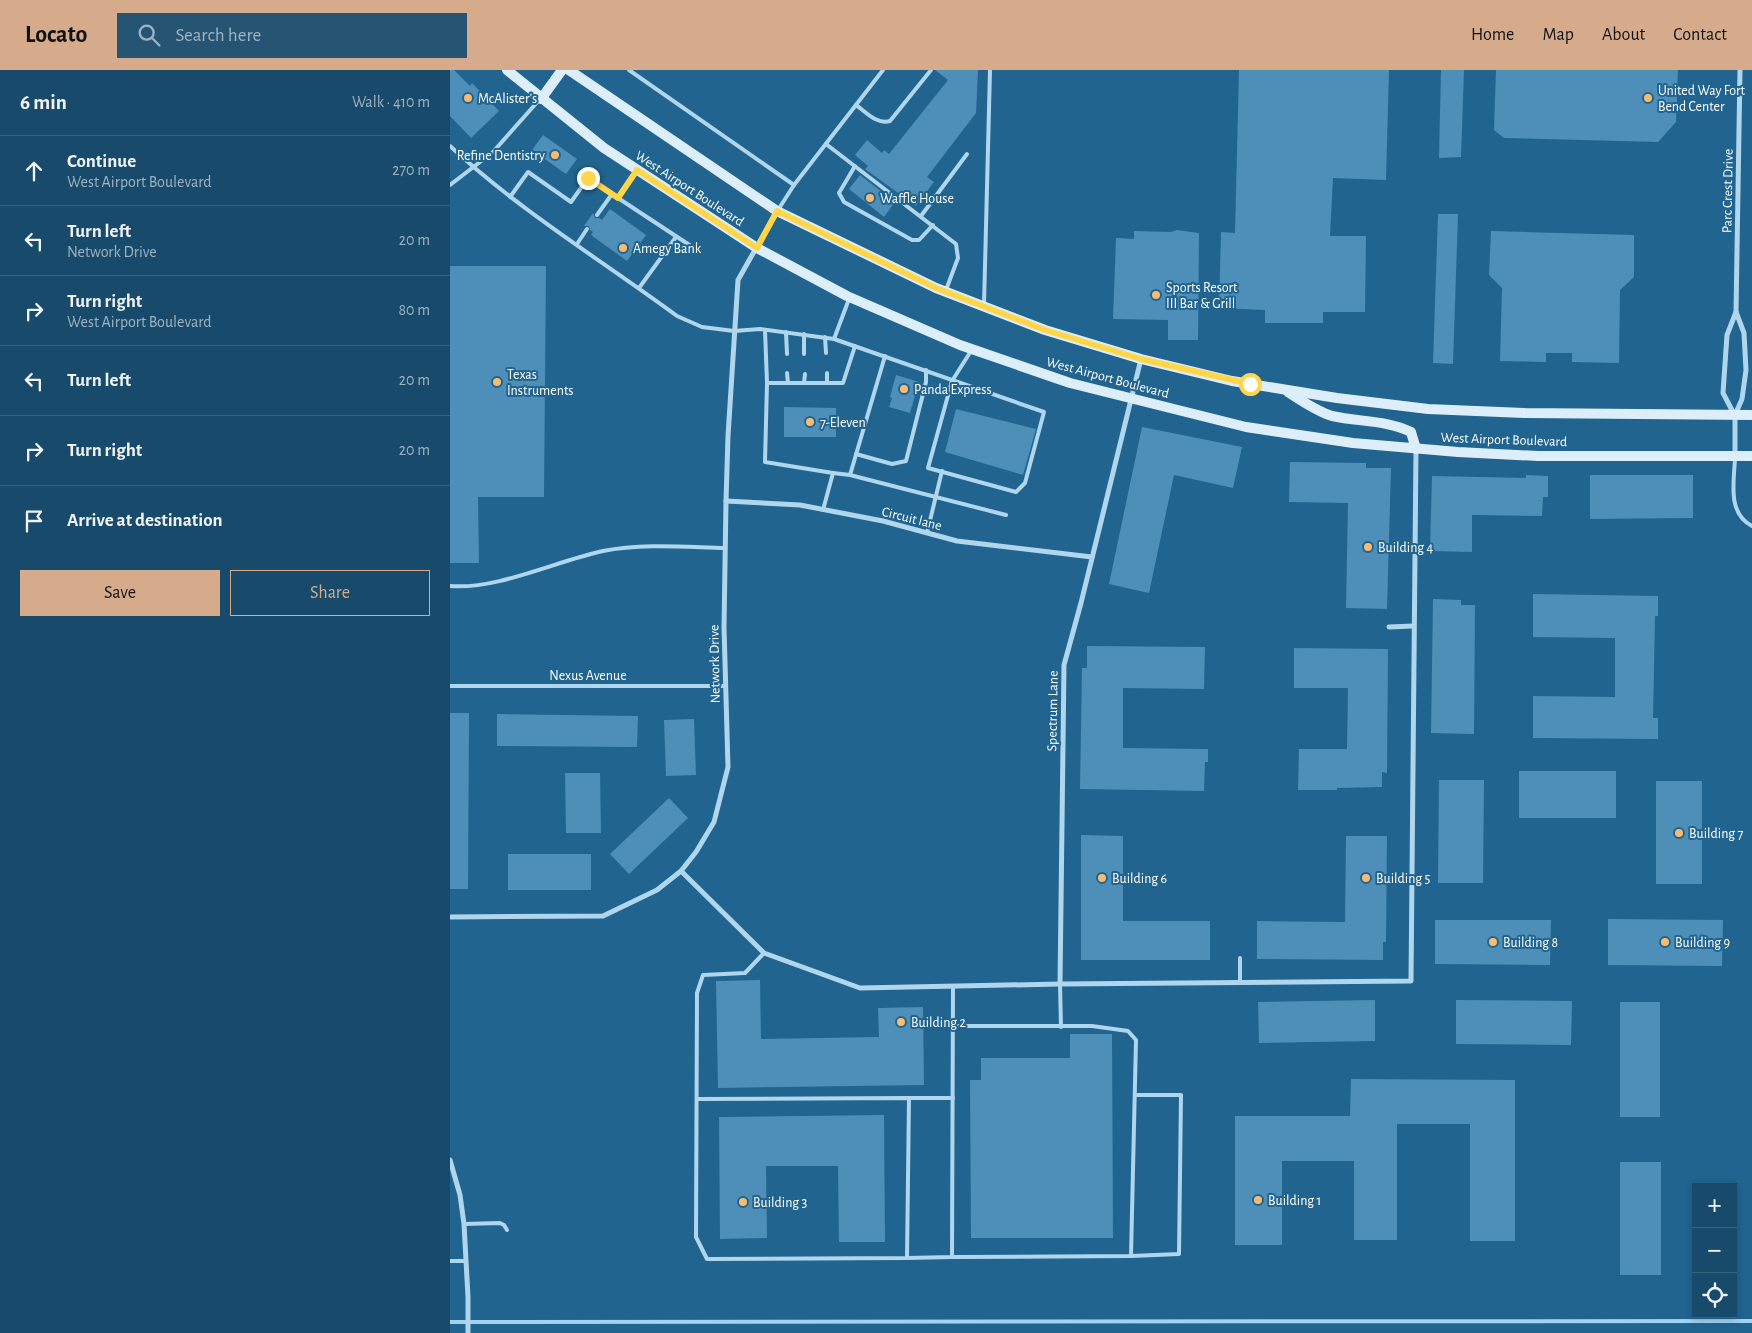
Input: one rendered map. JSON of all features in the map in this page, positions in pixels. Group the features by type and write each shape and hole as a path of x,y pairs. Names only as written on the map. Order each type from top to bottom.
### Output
{"main road":[{"name":"West Airport Boulevard","path":"507,70 604,148 757,248 850,297 973,349 1070,383 1246,427 1353,443 1458,452 1538,456 1752,456"},
{"path":"541,99 562,70"},
{"name":"West Airport Boulevard","path":"569,70 777,211 945,291 1045,330 1141,359 1232,381 1336,398 1428,409 1524,413 1752,415"},
{"path":"1286,390 1313,408 1332,416 1398,425 1411,432 1416,449"}],"street":[{"name":"Parc Crest Drive","path":"1735,415 1723,393 1727,335 1736,312 1740,70"},
{"name":"Network Drive","path":"450,917 603,916 657,890 681,871 696,852 714,822 728,767 724,627 725,548 728,436 738,280 777,211"},
{"name":"Parc Crest Drive","path":"1735,456 1735,415 1742,398 1746,370 1744,333 1736,312"},
{"name":"Spectrum Lane","path":"1060,984 1064,665 1141,359"},
{"path":"681,871 764,953 860,988 1412,981 1413,626 1416,449"},
{"name":"Circuit lane","path":"726,500 800,505 883,521 957,541 1092,557"},
{"path":"1389,627 1413,626"},
{"path":"450,1160 460,1194 464,1224 468,1333"}],"lane":[{"path":"629,70 794,185"},
{"path":"777,211 794,185 883,70"},
{"path":"856,105 882,122 890,121 931,70"},
{"path":"984,306 990,70"},
{"path":"450,185 493,152 515,130 541,99"},
{"path":"826,144 956,244 958,258 945,291"},
{"path":"450,146 510,197 676,316 702,327 734,331 765,330 834,339 926,370 952,381 1044,412 1025,483 1016,492 928,468 952,381 973,349"},
{"path":"921,216 967,154"},
{"path":"855,166 839,193 844,202 912,240 919,240 933,225"},
{"path":"618,198 637,170"},
{"path":"510,197 528,172 571,202 588,178 700,252"},
{"path":"597,215 612,194"},
{"path":"577,244 587,229"},
{"path":"639,288 676,236"},
{"path":"834,339 850,297"},
{"path":"765,330 767,383 765,462 850,475 1006,516"},
{"path":"786,332 787,354"},
{"path":"804,334 804,354"},
{"path":"825,337 826,353"},
{"path":"767,383 843,383 855,346"},
{"path":"850,475 885,356"},
{"path":"856,454 892,464 906,460 926,382 926,370"},
{"path":"787,373 788,383"},
{"path":"827,373 827,383"},
{"path":"804,374 804,383"},
{"path":"1735,456 1733,498 1737,511 1745,522 1752,526"},
{"path":"927,533 942,472"},
{"path":"823,510 833,473"},
{"path":"450,586 463,587 503,580 602,551 629,548 725,548"},
{"name":"Nexus Avenue","path":"450,686 726,686"},
{"path":"764,953 745,972 702,975 697,993 696,1237 707,1259 1179,1254 1181,1095 1135,1095"},
{"path":"1240,958 1240,982"},
{"path":"1060,984 1061,1027"},
{"path":"952,1257 953,986"},
{"path":"953,1026 1092,1026 1128,1031 1136,1040 1131,1256"},
{"path":"907,1258 909,1098"},
{"path":"697,1099 953,1098"},
{"path":"464,1224 500,1223 507,1230"},
{"path":"450,1261 466,1261"}],"building":[{"name":"McAlister's","path":"450,70 454,70 470,86 472,83 499,111 471,138 450,116"},
{"path":"935,70 978,70 976,113 927,177 934,182 916,206 865,169 868,166 855,155 867,140 882,153 884,150 889,154 948,80"},
{"path":"1239,70 1389,70 1386,180 1333,178 1330,236 1366,236 1365,312 1323,312 1323,323 1265,323 1265,310 1219,308 1221,232 1235,233"},
{"path":"1441,70 1464,70 1461,157 1439,158"},
{"path":"1496,70 1678,70 1676,122 1658,142 1504,138 1494,130"},
{"name":"Refine Dentistry","path":"543,135 577,159 566,174 532,150"},
{"name":"Waffle House","path":"860,175 895,202 884,217 849,189"},
{"name":"Amegy Bank","path":"610,209 646,235 627,261 591,235 593,232 589,226 584,226 593,213 595,218 602,220"},
{"path":"1438,214 1458,214 1453,364 1433,363"},
{"name":"Sports Resort III Bar & Grill","path":"1177,230 1199,233 1198,340 1168,340 1168,320 1113,319 1116,238 1134,239 1134,231 1171,232"},
{"path":"1491,231 1634,235 1634,277 1620,290 1619,363 1572,362 1572,353 1546,353 1546,362 1500,361 1502,288 1489,275"},
{"name":"Texas Instruments","path":"450,266 546,266 544,497 478,497 479,563 450,563"},
{"name":"Panda Express","path":"896,375 919,382 910,413 889,407"},
{"name":"7-Eleven","path":"784,407 836,408 836,437 784,437"},
{"path":"956,409 1036,429 1023,475 945,452"},
{"path":"1142,427 1242,447 1233,488 1174,475 1149,593 1109,584"},
{"name":"Building 4","path":"1290,462 1366,463 1366,468 1391,468 1387,609 1346,608 1348,503 1289,502"},
{"path":"1526,475 1548,476 1548,497 1543,497 1542,516 1472,515 1472,552 1430,551 1432,476 1526,478"},
{"path":"1590,475 1693,475 1693,518 1590,519"},
{"path":"1533,594 1658,596 1658,616 1655,616 1653,718 1658,718 1658,739 1533,738 1533,696 1615,697 1615,638 1533,637"},
{"path":"1433,599 1461,600 1461,605 1475,605 1474,734 1431,733"},
{"path":"1087,646 1205,647 1204,689 1123,688 1123,748 1208,749 1208,762 1205,762 1204,791 1080,789 1082,668 1087,668"},
{"path":"1294,648 1388,649 1387,773 1382,772 1382,787 1298,790 1299,749 1347,749 1348,688 1294,688"},
{"path":"450,713 469,713 468,889 450,889"},
{"path":"497,714 638,716 637,747 497,746"},
{"path":"694,719 696,775 666,776 664,720"},
{"path":"1519,771 1616,771 1616,818 1519,818"},
{"path":"565,773 600,773 601,833 566,833"},
{"name":"Building 5","path":"1439,780 1484,780 1483,883 1438,883"},
{"name":"Building 7","path":"1656,781 1702,781 1702,884 1656,884"},
{"path":"669,798 688,818 629,874 610,854"},
{"name":"Building 6","path":"1081,835 1123,836 1123,921 1210,921 1210,960 1081,960"},
{"name":"Building 5","path":"1346,836 1387,836 1386,942 1383,942 1383,960 1257,959 1257,921 1345,922"},
{"path":"508,854 591,854 591,890 508,890"},
{"name":"Building 9","path":"1608,919 1723,920 1722,966 1608,965"},
{"name":"Building 8","path":"1435,920 1551,920 1550,965 1435,964"},
{"name":"Building 2","path":"760,980 761,1039 879,1037 878,1008 923,1007 924,1085 718,1088 716,981"},
{"path":"1375,1000 1375,1041 1259,1043 1258,1002"},
{"path":"1456,1000 1572,1001 1571,1045 1456,1044"},
{"path":"1620,1002 1660,1002 1660,1117 1620,1117"},
{"path":"1070,1034 1112,1034 1113,1238 971,1238 970,1080 981,1080 981,1058 1070,1058"},
{"name":"Building 1","path":"1351,1079 1515,1080 1515,1241 1470,1241 1470,1124 1397,1124 1397,1240 1354,1240 1354,1161 1282,1161 1282,1245 1235,1245 1235,1116 1350,1116"},
{"name":"Building 3","path":"884,1115 885,1242 839,1242 838,1166 766,1166 767,1238 720,1239 719,1117"},
{"path":"1620,1162 1661,1162 1661,1275 1620,1275"}],"waterway":[{"path":"450,1322 1752,1321"}],"place":[{"name":"McAlister's","path":"468,98"},
{"name":"United Way Fort Bend Center","path":"1648,98"},
{"name":"Refine Dentistry","path":"555,155"},
{"name":"Waffle House","path":"870,198"},
{"name":"Amegy Bank","path":"623,248"},
{"name":"Sports Resort III Bar & Grill","path":"1156,295"},
{"name":"Texas Instruments","path":"497,382"},
{"name":"Panda Express","path":"904,389"},
{"name":"7-Eleven","path":"810,422"},
{"name":"Building 4","path":"1368,547"},
{"name":"Building 7","path":"1679,833"},
{"name":"Building 6","path":"1102,878"},
{"name":"Building 5","path":"1366,878"},
{"name":"Building 8","path":"1493,942"},
{"name":"Building 9","path":"1665,942"},
{"name":"Building 2","path":"901,1022"},
{"name":"Building 1","path":"1258,1200"},
{"name":"Building 3","path":"743,1202"}],"route":[{"path":"588,178 618,198 637,170 757,248 777,211 936,288 1045,330 1141,359 1250,384"}]}
